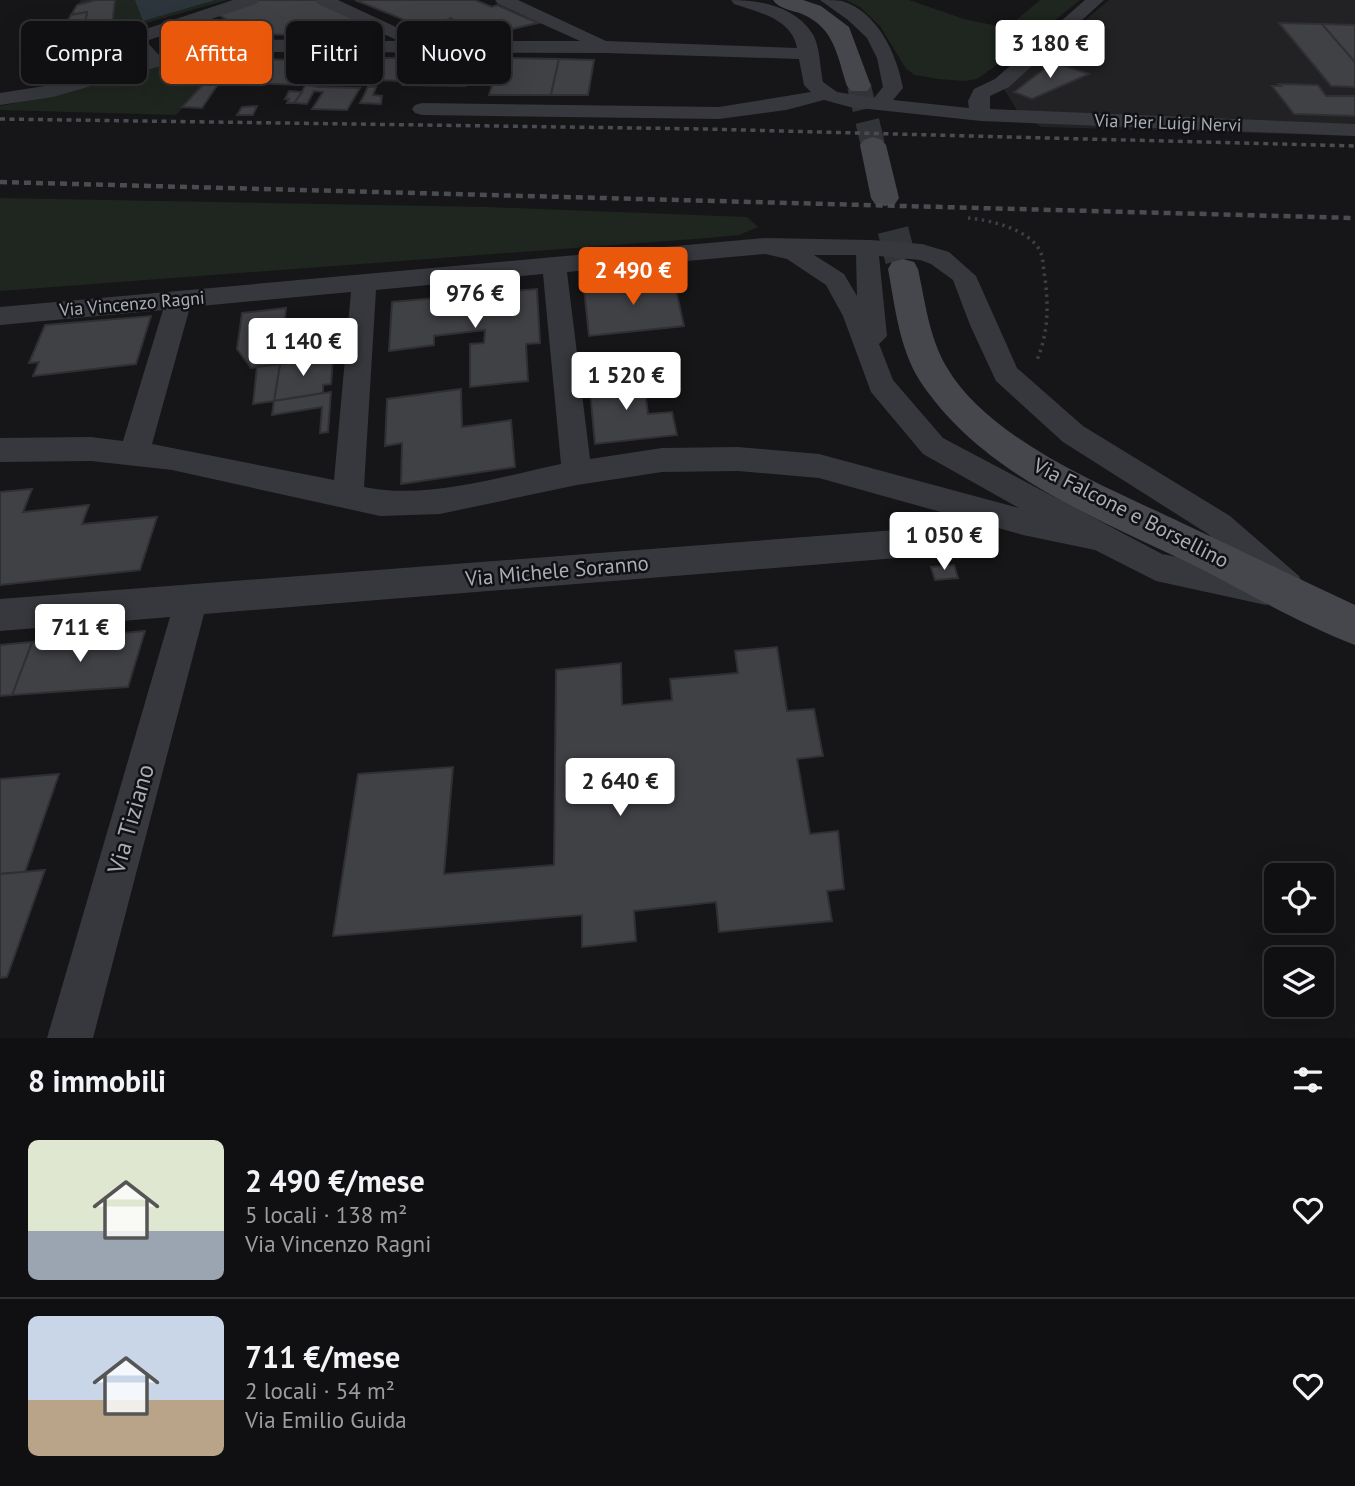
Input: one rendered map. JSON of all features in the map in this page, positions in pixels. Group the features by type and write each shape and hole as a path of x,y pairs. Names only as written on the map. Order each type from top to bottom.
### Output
{"main road":[{"path":"783,0 813,12 841,32 859,86"},
{"path":"873,145 890,215"},
{"name":"Via Falcone e Borsellino","path":"902,269 916,333 932,372 965,414 992,438 1059,481 1355,626"}],"street":[{"path":"155,61 134,39 250,0"},
{"path":"324,0 397,33"},
{"path":"504,0 606,47"},
{"path":"740,0 780,15 804,36 814,85 827,94"},
{"path":"828,0 854,13 877,37 893,88 879,104"},
{"path":"981,115 972,92 1002,83 1096,0"},
{"path":"0,99 53,91 186,53 241,46 397,47"},
{"path":"511,47 606,47 806,54"},
{"path":"891,75 914,86"},
{"path":"422,109 719,113 786,104 827,94"},
{"name":"Via Pier Luigi Nervi","path":"827,94 850,102 981,115 1355,130"},
{"path":"765,246 796,254 835,280 856,316 881,385 933,446 1156,567 1298,596"},
{"name":"Via Vincenzo Ragni","path":"0,316 765,246 871,248 931,255 940,258 964,276 983,326 1006,374"},
{"path":"871,248 866,259 868,292 881,385"},
{"path":"554,265 577,473"},
{"path":"348,497 363,283"},
{"path":"134,454 179,300"},
{"path":"1006,374 1073,434 1219,525 1298,596"},
{"path":"0,450 91,449 172,458 380,503 440,501 577,473 662,460 738,459 819,466 1023,522 1104,538"},
{"name":"Via Michele Soranno","path":"0,615 922,542"},
{"name":"Via Tiziano","path":"70,1038 191,601"}],"path":[{"path":"968,218 998,223 1029,240 1040,251 1048,319 1041,352 1031,372 1006,374"}],"shaded area":[{"path":"81,0 227,0 147,23 67,21"},
{"path":"135,0 215,0 143,21"},
{"path":"846,0 909,0 964,19 1007,28 1040,0 1080,0 977,79 965,81 915,75 906,69 880,26 860,7"},
{"path":"1109,0 1355,0 1355,136 1041,127 1018,112 1004,89"},
{"path":"161,65 161,84 204,84 176,115 0,110 0,106 92,84 147,84 147,69"},
{"path":"0,198 487,207 747,217 758,227 739,235 708,238 0,291"}],"building":[{"path":"96,0 115,0 112,21 86,21 87,12 71,15 77,5"},
{"path":"259,0 323,0 360,21 286,21 286,35 272,34 272,21 229,21 217,14"},
{"path":"355,0 475,0 492,7 497,5 538,23 511,29 511,21 455,21 451,18 444,21 407,21"},
{"path":"87,12 85,21 68,21 71,15"},
{"path":"1279,23 1322,24 1355,62 1355,87 1331,86"},
{"path":"1322,24 1355,25 1355,62"},
{"path":"383,58 397,58 397,81 383,80"},
{"path":"511,58 559,59 551,95 489,95 493,84 511,84"},
{"path":"272,59 286,60 286,84 304,85 272,84"},
{"path":"559,59 594,60 588,95 551,95"},
{"path":"1053,62 1089,74 1032,99 1014,92"},
{"path":"204,84 218,84 202,108 182,107"},
{"path":"404,84 466,84 465,86"},
{"path":"1279,84 1318,85 1326,96 1355,96 1355,116 1294,114 1272,86 1281,86"},
{"path":"306,85 360,88 347,110 312,109 323,92 314,91 307,104 294,103"},
{"path":"368,87 376,87 373,95 382,96 381,104 360,103"},
{"path":"289,91 302,92 294,103 287,103 289,99 285,99"},
{"path":"257,106 253,115 237,115 242,107"},
{"path":"673,276 684,326 589,336 584,289 629,285 628,281"},
{"path":"537,289 540,343 526,344 528,381 470,387 470,344 484,343 485,330 434,336 434,345 389,351 392,302"},
{"path":"286,308 280,364 251,368 237,349 242,313"},
{"path":"151,316 136,364 33,376 39,362 29,363 45,325"},
{"path":"333,357 331,384 323,385 323,393 274,401 280,364"},
{"path":"280,364 274,401 253,404 257,367"},
{"path":"643,376 648,414 672,412 677,435 595,444 589,381"},
{"path":"461,389 462,427 511,420 515,467 401,484 402,443 385,446 387,399"},
{"path":"331,392 328,432 320,433 322,407 272,415 274,401"},
{"path":"32,489 23,512 89,505 82,524 157,517 140,570 0,585 0,492"},
{"path":"954,565 958,578 935,580 931,567"},
{"path":"145,631 128,687 12,695 32,642"},
{"path":"32,642 12,695 0,696 0,645"},
{"path":"777,647 787,711 814,709 823,756 797,759 810,834 838,831 844,889 827,891 832,921 719,932 716,902 634,911 636,941 582,947 582,915 333,936 358,774 453,767 444,874 554,865 556,670 621,663 622,705 672,700 670,679 738,673 735,651"},
{"path":"59,774 25,872 0,874 0,779"},
{"path":"45,870 7,977 0,978 0,874"}],"tunnel":[{"path":"859,86 873,145"},
{"path":"893,230 903,269"}],"railway":[{"path":"0,119 705,129 1355,146"},
{"path":"0,182 1355,218"}]}
